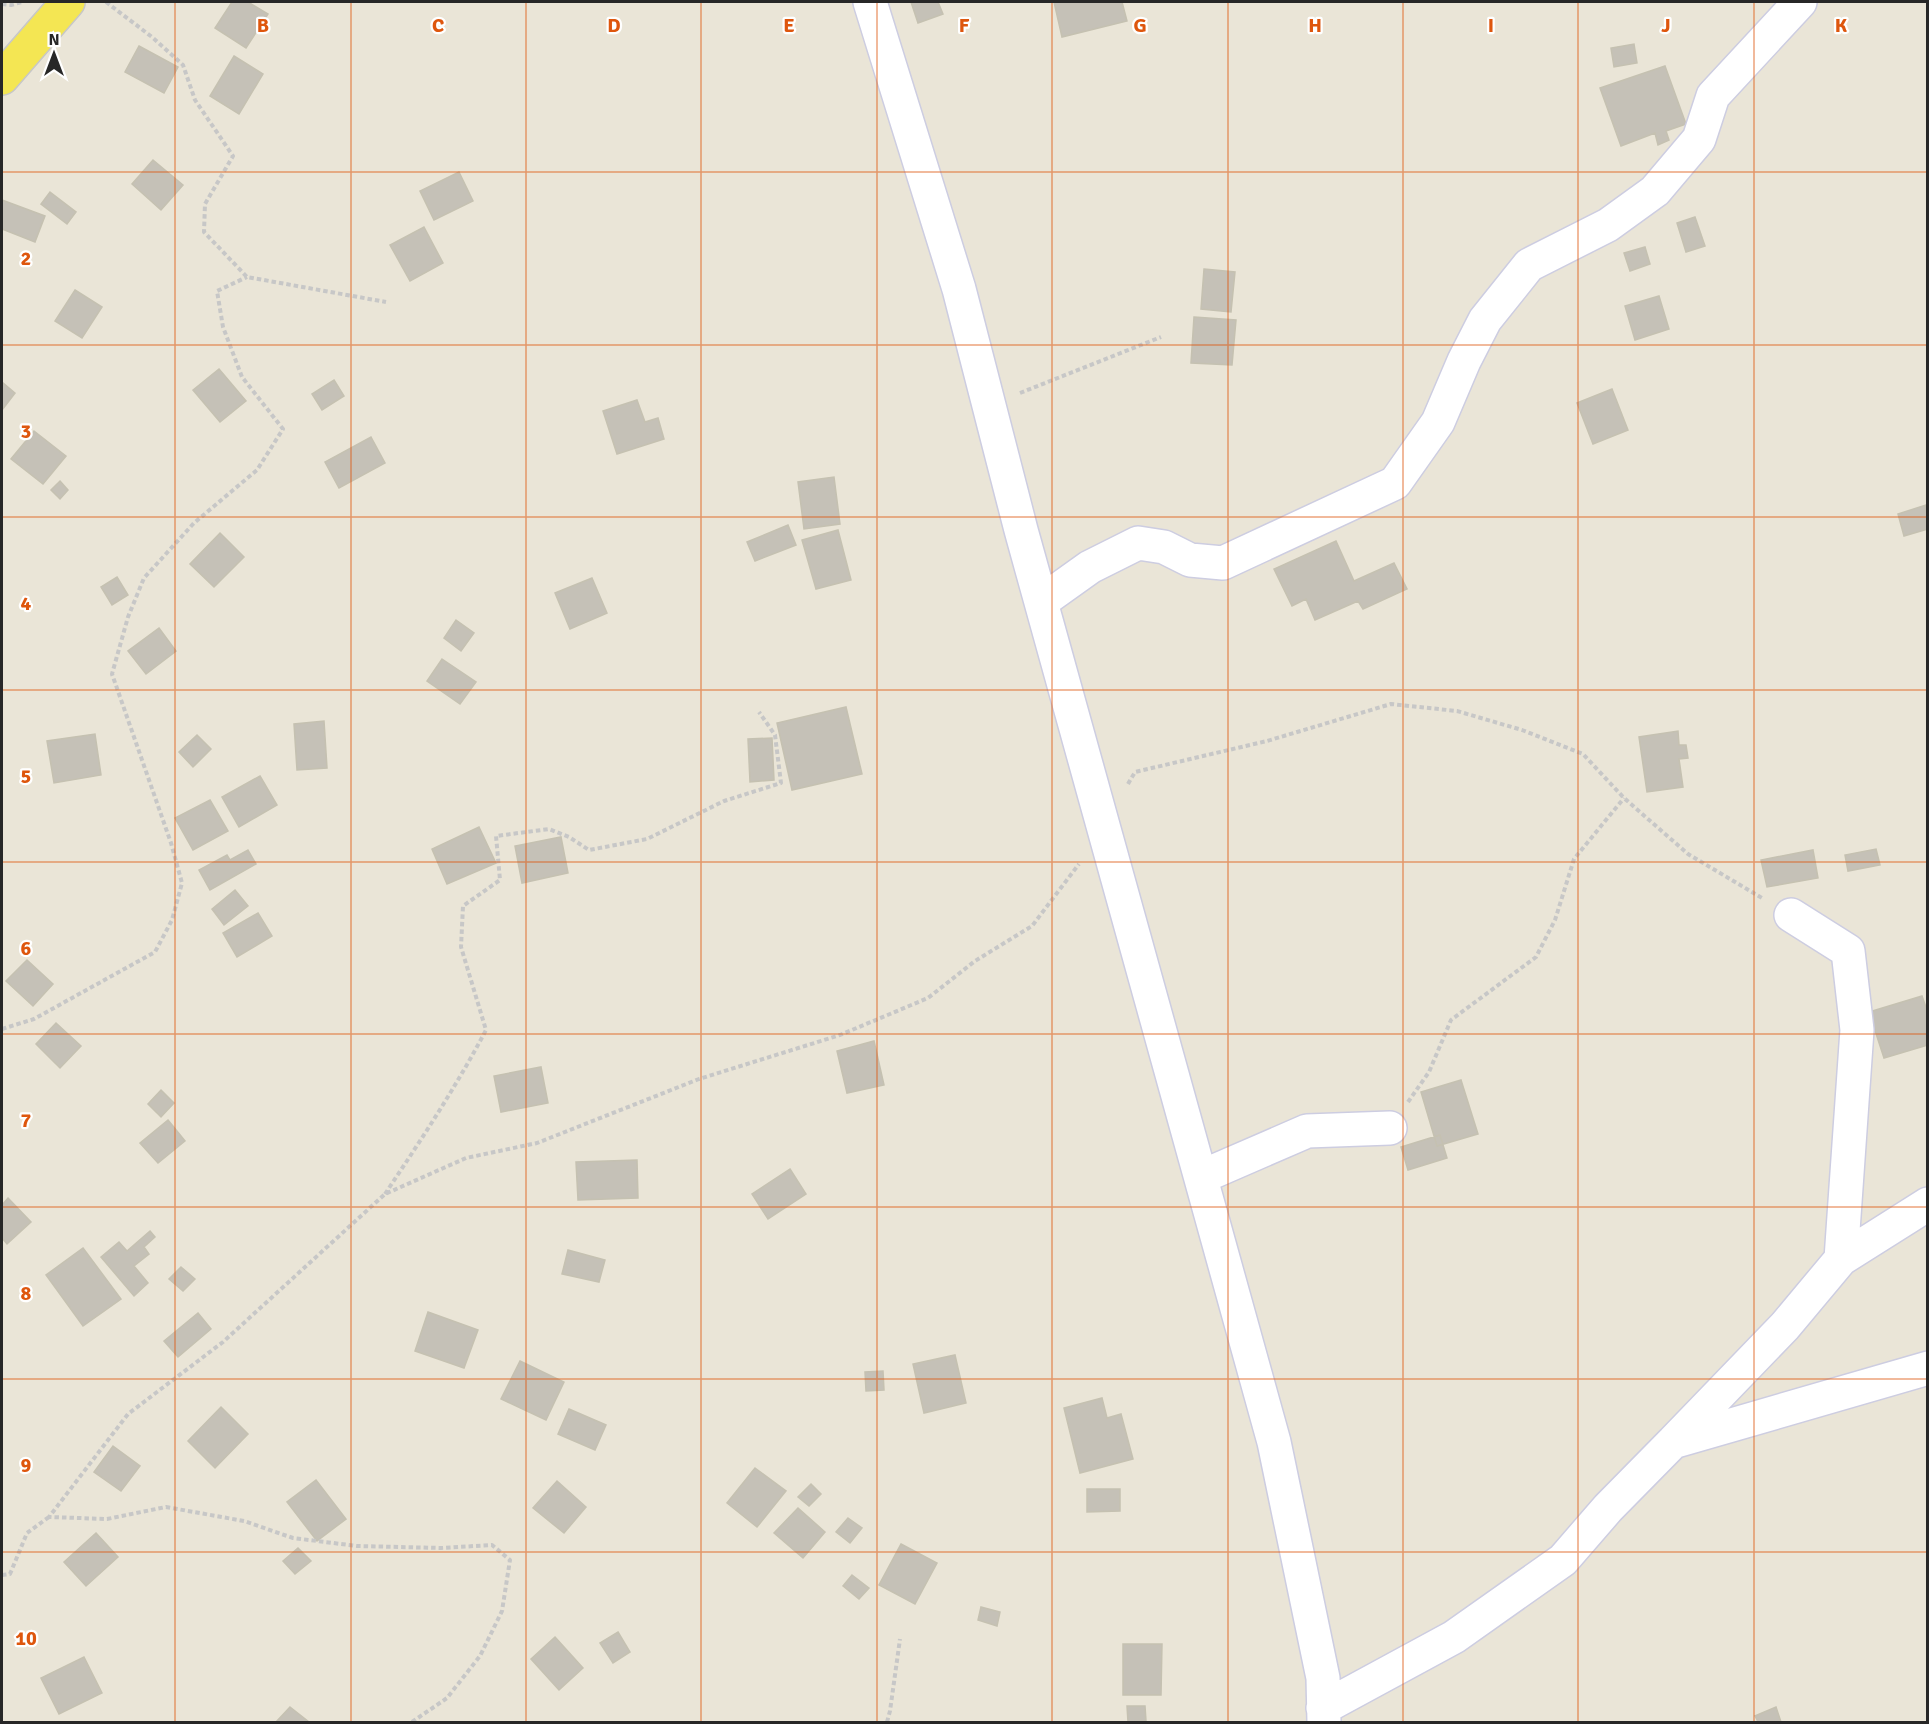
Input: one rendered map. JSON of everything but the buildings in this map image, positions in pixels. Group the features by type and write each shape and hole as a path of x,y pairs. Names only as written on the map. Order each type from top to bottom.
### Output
{"main road":[{"path":"2,78 68,2"}],"street":[{"path":"870,2 959,289 1041,602 1274,1442 1323,1678 1324,1715 1454,1637 1563,1560 1608,1508 1785,1326 1841,1259 1928,1204"},
{"path":"1041,602 1090,567 1138,543 1164,547 1190,560 1223,562 1395,483 1438,422 1464,361 1485,320 1529,265 1608,225 1655,191 1699,139 1713,96 1800,2"},
{"path":"1791,915 1848,951 1857,1030 1841,1259"},
{"path":"1201,1177 1307,1131 1390,1128"},
{"path":"1673,1442 1928,1368"}],"path":[{"path":"2,4 11,5 23,2"},
{"path":"106,2 152,37 183,65 195,100 233,156 205,204 204,232 247,277"},
{"path":"2,1029 34,1018 155,952 172,920 182,883 171,843 112,674 128,617 144,578 194,523 257,470 283,429 242,378 223,327 218,291 247,277 386,302"},
{"path":"989,405 1161,337"},
{"path":"385,1194 466,1158 537,1143 699,1079 840,1035 928,998 975,961 1032,926 1104,830 1135,772 1267,741 1391,704 1457,711 1522,730 1582,754 1624,798 1688,855 1791,915"},
{"path":"2,1575 10,1574 27,1533 49,1516 128,1414 223,1342 385,1194 426,1134 463,1075 486,1030 462,947 463,906 500,880 495,836 549,829 569,837 589,850 601,848 647,839 724,801 781,783 775,735 759,712"},
{"path":"1390,1128 1430,1072 1450,1020 1536,957 1555,920 1574,859 1624,798"},
{"path":"49,1516 107,1520 166,1507 244,1521 292,1538 357,1546 441,1548 492,1545 510,1560 502,1611 480,1656 447,1698 412,1722"},
{"path":"887,1722 900,1639"}]}
